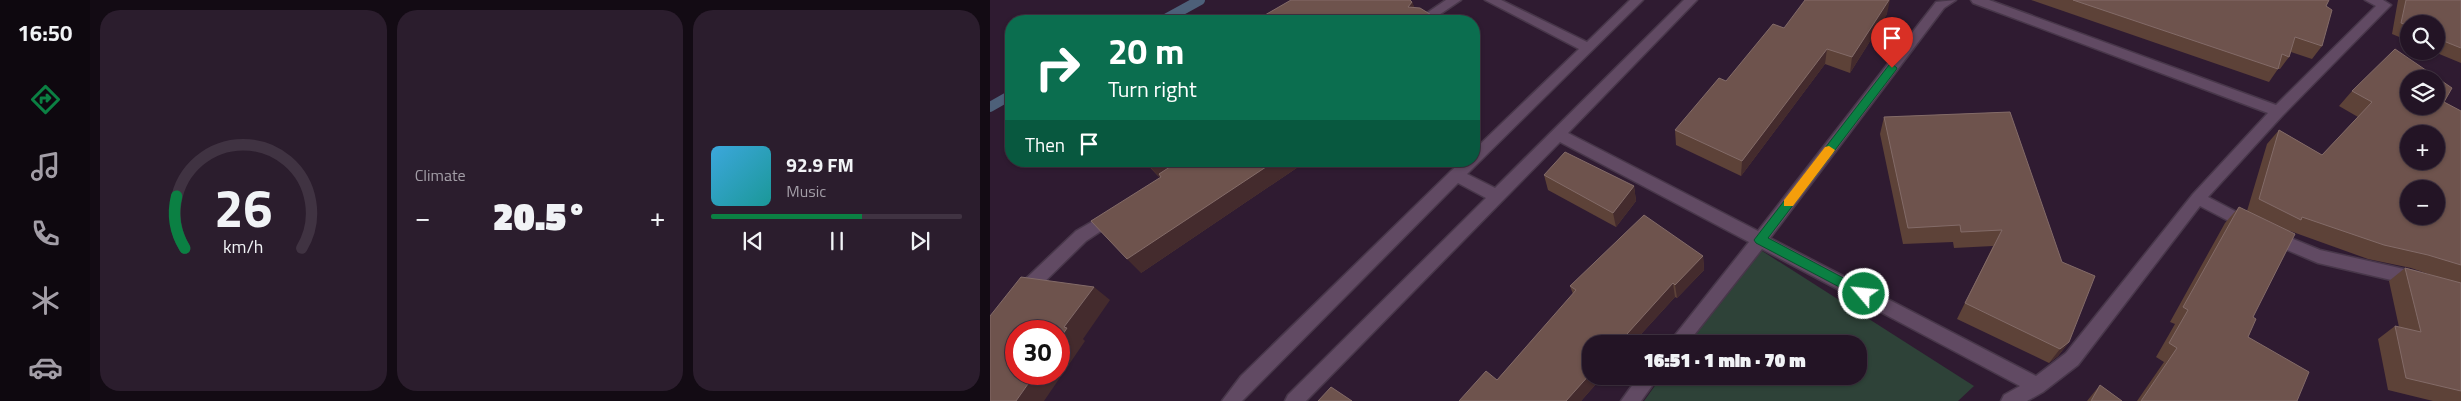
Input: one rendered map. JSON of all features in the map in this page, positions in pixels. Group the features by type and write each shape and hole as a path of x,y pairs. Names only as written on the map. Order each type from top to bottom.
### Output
{"street":[{"path":"1431,15 1455,0"},
{"path":"1491,0 1589,48"},
{"path":"1480,153 1637,0"},
{"path":"1294,401 1691,0"},
{"path":"1683,335 1760,240 1940,5 1950,0"},
{"path":"1977,0 2278,111"},
{"path":"2010,401 2037,386 2072,359 2198,198 2278,111 2385,5 2371,0"},
{"path":"1557,134 2037,386"},
{"path":"1231,401 1247,382 1465,167"},
{"path":"1456,175 1496,196"},
{"path":"2198,198 2283,242 2318,256 2410,277 2436,285"},
{"path":"1010,307 1047,268 1082,236 1131,205"},
{"path":"1630,401 1643,385"}],"green space":[{"path":"1759,249 1974,386 1958,401 1644,401 1656,385 1867,385 1867,335 1694,335"}],"building":[{"path":"1291,0 1410,0 1412,2 1408,7 1420,8 1431,15 1265,15"},
{"path":"1805,0 1889,0 1852,57 1827,49 1742,161 1675,130 1719,78 1726,81 1773,24 1784,28"},
{"path":"2073,0 2329,0 2326,6 2332,10 2322,46 2295,37 2289,57 2282,54 2278,69"},
{"path":"2406,0 2461,0 2461,48 2445,42 2445,15 2403,15"},
{"path":"2395,49 2400,52 2400,60 2411,60 2426,70 2400,70 2400,115 2445,115 2445,103 2461,111 2461,265 2384,245 2302,217 2301,220 2259,199 2279,130 2322,155 2372,102 2352,91"},
{"path":"2445,83 2452,88 2445,100"},
{"path":"2010,112 2062,262 2095,276 2069,342 2060,349 1965,303 2002,230 1961,232 1960,225 1908,228 1884,117"},
{"path":"1565,152 1634,186 1613,213 1544,175"},
{"path":"1170,167 1266,167 1127,259 1091,221 1161,177 1159,174"},
{"path":"2239,207 2295,234 2253,317 2256,319 2248,337 2309,372 2297,401 2141,401 2177,348 2169,343 2188,310 2183,307"},
{"path":"1644,215 1703,256 1675,285 1673,283 1626,335 1582,335 1582,383 1566,401 1459,401 1486,371 1497,380 1576,290 1570,286"},
{"path":"2405,268 2461,283 2461,391 2406,378 2395,326 2421,332"},
{"path":"1021,277 1094,287 1069,320 1005,320 1005,385 1027,385 1016,401 990,401 990,316"},
{"path":"2100,385 2122,401 2091,401"},
{"path":"1331,387 1352,401 1318,401"}],"waterway":[{"path":"1173,15 1200,0"},
{"path":"990,107 1005,98"}],"slow traffic":[{"path":"1789,203 1829,150"}],"route":[{"path":"1864,294 1760,240 1892,68"}]}
